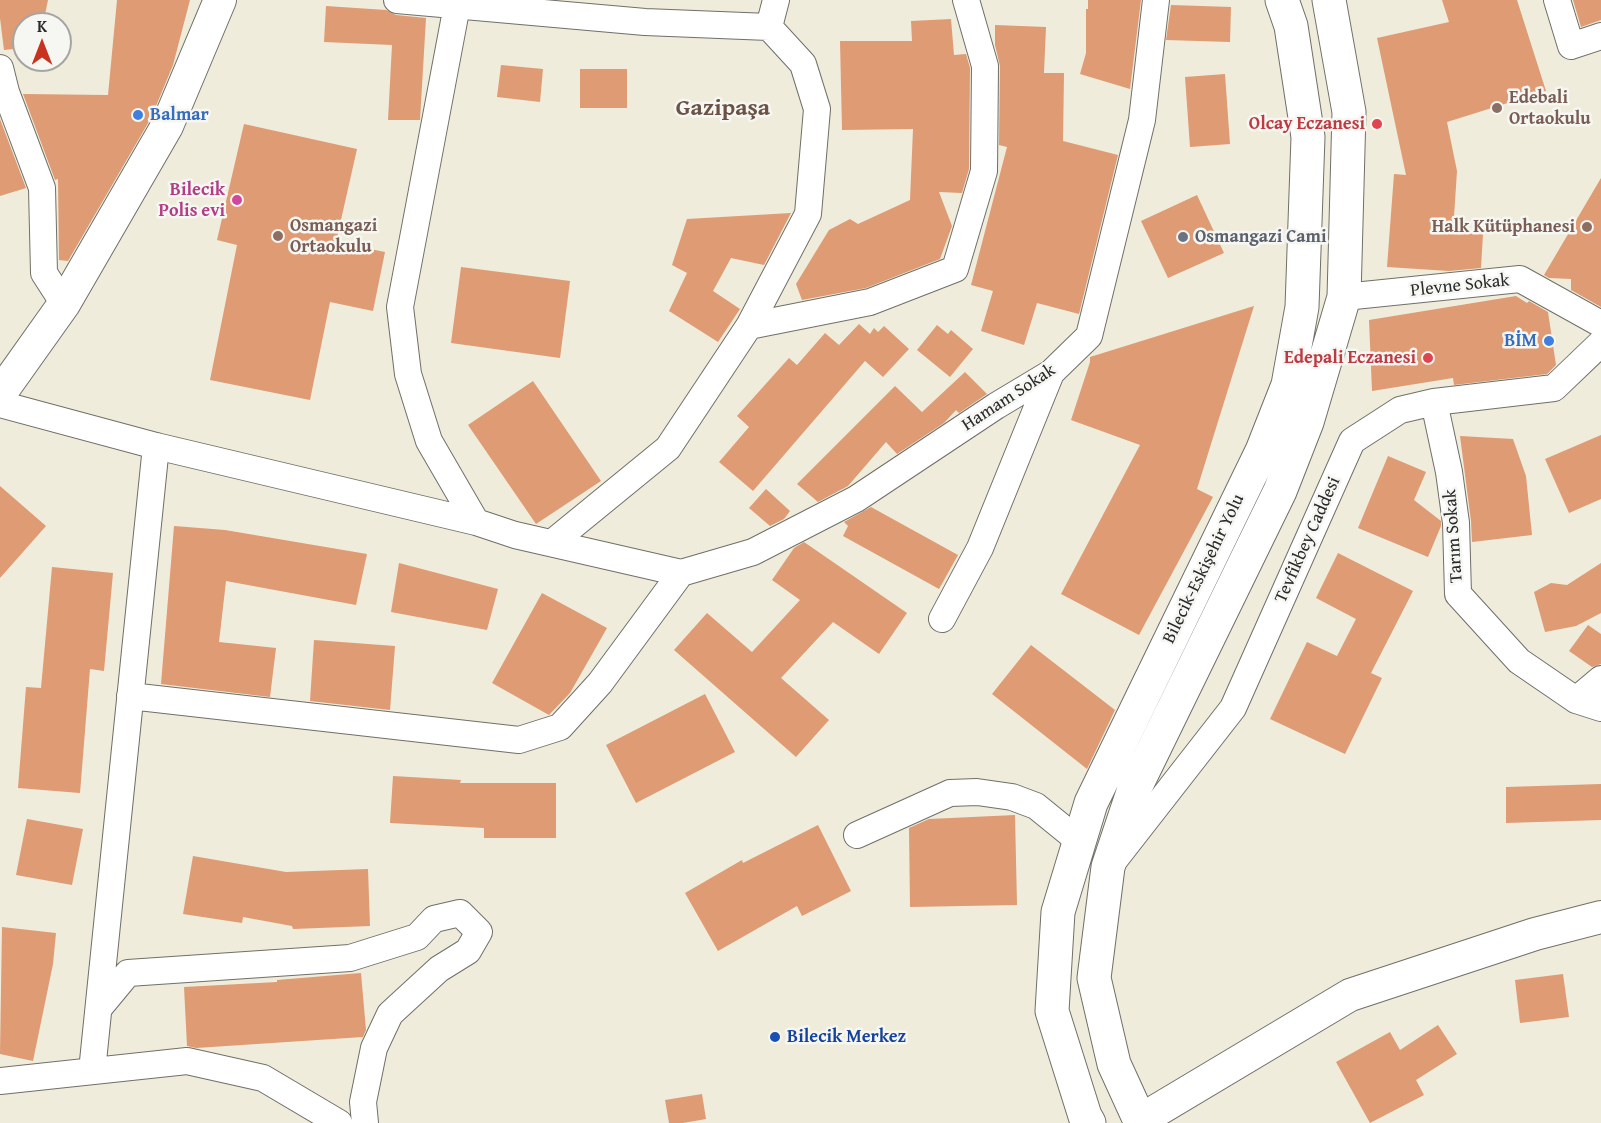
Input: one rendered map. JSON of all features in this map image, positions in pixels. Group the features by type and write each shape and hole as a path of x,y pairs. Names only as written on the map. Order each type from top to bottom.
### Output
{"main road":[{"name":"Bilecik-Eskişehir Yolu","path":"1089,1123 1052,1011 1058,912 1091,803 1262,451 1288,385 1302,307 1308,137 1291,26 1282,0"},
{"name":"Bilecik-Eskişehir Yolu","path":"1140,1122 1114,1064 1094,978 1108,867 1133,792 1280,491 1307,422 1344,297 1349,112 1329,0"},
{"path":"1065,1051 1140,1122"}],"street":[{"path":"0,394 64,304 167,126 220,0"},
{"path":"397,0 458,3 645,22 769,27 802,64 817,109 808,214 749,326 668,448 553,542"},
{"path":"769,27 776,0"},
{"path":"749,326 870,302 955,269 984,171 985,66 966,0"},
{"name":"Hamam Sokak","path":"681,573 753,552 856,499 996,406 1051,373 1089,336 1142,120 1156,0"},
{"path":"1557,0 1571,46 1601,36"},
{"path":"458,3 400,307 408,374 429,441 476,522"},
{"path":"0,68 6,92 42,188 44,273 64,304"},
{"name":"Plevne Sokak","path":"1344,297 1520,279 1601,324"},
{"name":"Tevfikbey Caddesi","path":"1108,867 1233,708 1352,441 1400,410 1434,402 1554,388 1601,343"},
{"path":"942,619 980,548 1051,373"},
{"name":"Tarım Sokak","path":"1434,402 1449,472 1456,523 1458,594 1519,661 1576,699 1601,708"},
{"path":"0,404 156,446 681,573 600,683 560,727 519,740 130,696"},
{"path":"92,1071 156,446"},
{"path":"1576,699 1601,679"},
{"path":"857,835 950,793 977,792 1012,797 1036,806 1080,840"},
{"path":"99,1008 128,973 350,958 417,937 434,919 460,913 479,932 468,951 439,969 390,1014 374,1048 363,1102 364,1123"},
{"path":"1140,1122 1350,995 1535,934 1601,917"},
{"path":"0,1081 188,1061 263,1078 339,1123"}],"building":[{"path":"0,0 48,0 46,12 12,12 12,49 4,50"},
{"path":"117,0 190,0 173,65 151,118 68,261 59,260 58,179 55,180 23,94 108,95"},
{"path":"1088,0 1141,0 1130,89 1080,74 1086,53"},
{"path":"1442,0 1517,0 1546,91 1447,122 1457,171 1453,232 1483,234 1481,268 1449,271 1387,267 1394,174 1406,175 1377,38 1449,22"},
{"path":"1573,0 1601,0 1601,20 1581,27"},
{"path":"1171,5 1231,7 1230,42 1166,40"},
{"path":"326,6 386,10 396,15 426,18 420,120 388,120 392,45 324,42"},
{"path":"951,19 954,55 966,54 970,68 969,169 962,193 939,192 952,226 940,259 866,288 802,300 796,284 829,230 850,219 858,224 910,200 913,129 842,130 840,41 912,41 911,21"},
{"path":"995,25 1046,27 1044,73 1064,73 1063,141 1118,155 1079,314 1037,303 1024,345 981,331 993,291 971,285 1007,147 999,145 1000,66 995,45"},
{"path":"501,65 543,69 540,102 497,97"},
{"path":"580,69 627,69 627,108 580,108"},
{"path":"1225,74 1230,144 1190,147 1185,77"},
{"path":"0,119 26,188 0,196"},
{"path":"244,124 357,149 336,242 385,252 373,311 330,302 310,400 210,380 237,245 217,240"},
{"name":"Halk Kütüphanesi","path":"1601,178 1601,307 1571,290 1571,279 1549,278 1544,275"},
{"name":"Osmangazi Cami","path":"1197,195 1224,253 1168,278 1141,221"},
{"path":"791,213 764,265 731,258 713,291 740,309 718,342 669,311 687,273 672,265 687,219"},
{"path":"461,267 570,281 560,358 451,343"},
{"path":"1516,296 1548,312 1556,365 1547,374 1454,385 1453,378 1372,391 1369,320"},
{"path":"1254,306 1197,489 1213,497 1139,635 1061,594 1140,445 1071,420 1090,357"},
{"path":"859,324 870,334 874,328 878,332 884,326 909,349 883,377 865,361 753,491 719,462 749,427 737,416 789,358 797,365 825,333 839,345"},
{"path":"937,325 948,334 951,330 973,349 950,377 917,350"},
{"path":"965,372 987,394 959,413 956,410 944,423 897,454 886,442 848,486 818,502 797,484 895,386 922,412"},
{"path":"533,381 601,481 536,524 468,425"},
{"path":"1601,435 1601,499 1569,513 1545,459"},
{"path":"1460,436 1513,439 1526,476 1532,535 1472,542"},
{"path":"1388,456 1426,472 1414,500 1441,521 1428,557 1358,528"},
{"path":"0,486 46,526 0,578"},
{"path":"766,489 790,511 784,519 770,526 749,508"},
{"path":"871,507 958,555 939,589 843,536 848,526 844,522"},
{"path":"174,526 225,530 367,554 356,605 226,581 219,642 276,648 270,697 161,684"},
{"path":"804,542 907,613 879,654 833,622 781,678 829,720 796,757 674,650 707,613 752,652 800,600 772,580 794,548"},
{"path":"1338,553 1413,591 1371,673 1382,678 1345,754 1270,719 1307,642 1337,656 1356,619 1316,598"},
{"path":"399,563 498,589 487,630 391,612"},
{"path":"1601,563 1601,613 1576,626 1545,632 1534,592 1551,583 1567,585"},
{"path":"52,567 113,573 104,671 90,669 80,793 18,788 26,687 41,688"},
{"path":"542,593 607,628 570,693 549,715 492,683"},
{"path":"1588,625 1601,634 1601,664 1592,667 1569,651"},
{"path":"314,640 395,646 390,710 310,701"},
{"path":"1031,645 1115,710 1087,769 992,694"},
{"path":"705,694 735,752 636,803 606,745"},
{"path":"393,776 461,780 460,783 556,783 556,838 484,838 484,828 390,823"},
{"path":"1601,784 1601,820 1506,823 1506,787"},
{"path":"1015,815 1017,905 910,907 909,828 929,819"},
{"path":"27,819 83,829 72,885 16,875"},
{"path":"818,825 851,891 802,916 797,906 718,951 685,893 742,860 743,863"},
{"path":"193,856 286,872 368,869 370,926 293,929 292,926 243,917 242,923 183,914"},
{"path":"2,927 56,933 53,964 33,1061 0,1054"},
{"path":"361,973 366,1030 363,1037 196,1048 187,1046 184,987 277,982 277,980"},
{"path":"1563,974 1569,1017 1520,1023 1515,980"},
{"path":"1438,1025 1457,1054 1416,1080 1424,1095 1370,1123 1336,1062 1390,1032 1400,1050"},
{"path":"702,1094 706,1119 669,1123 665,1100"}],"place":[{"name":"Edebali Ortaokulu","path":"1497,108"},
{"name":"Balmar","path":"138,115"},
{"name":"Olcay Eczanesi","path":"1377,124"},
{"name":"Bilecik Polis evi","path":"237,200"},
{"name":"Halk Kütüphanesi","path":"1587,227"},
{"name":"Osmangazi Ortaokulu","path":"278,236"},
{"name":"Osmangazi Cami","path":"1183,237"},
{"name":"BİM","path":"1549,341"},
{"name":"Edepali Eczanesi","path":"1428,358"},
{"name":"Bilecik Merkez","path":"775,1037"}],"district":[{"name":"Gazipaşa","path":"723,109"}]}
